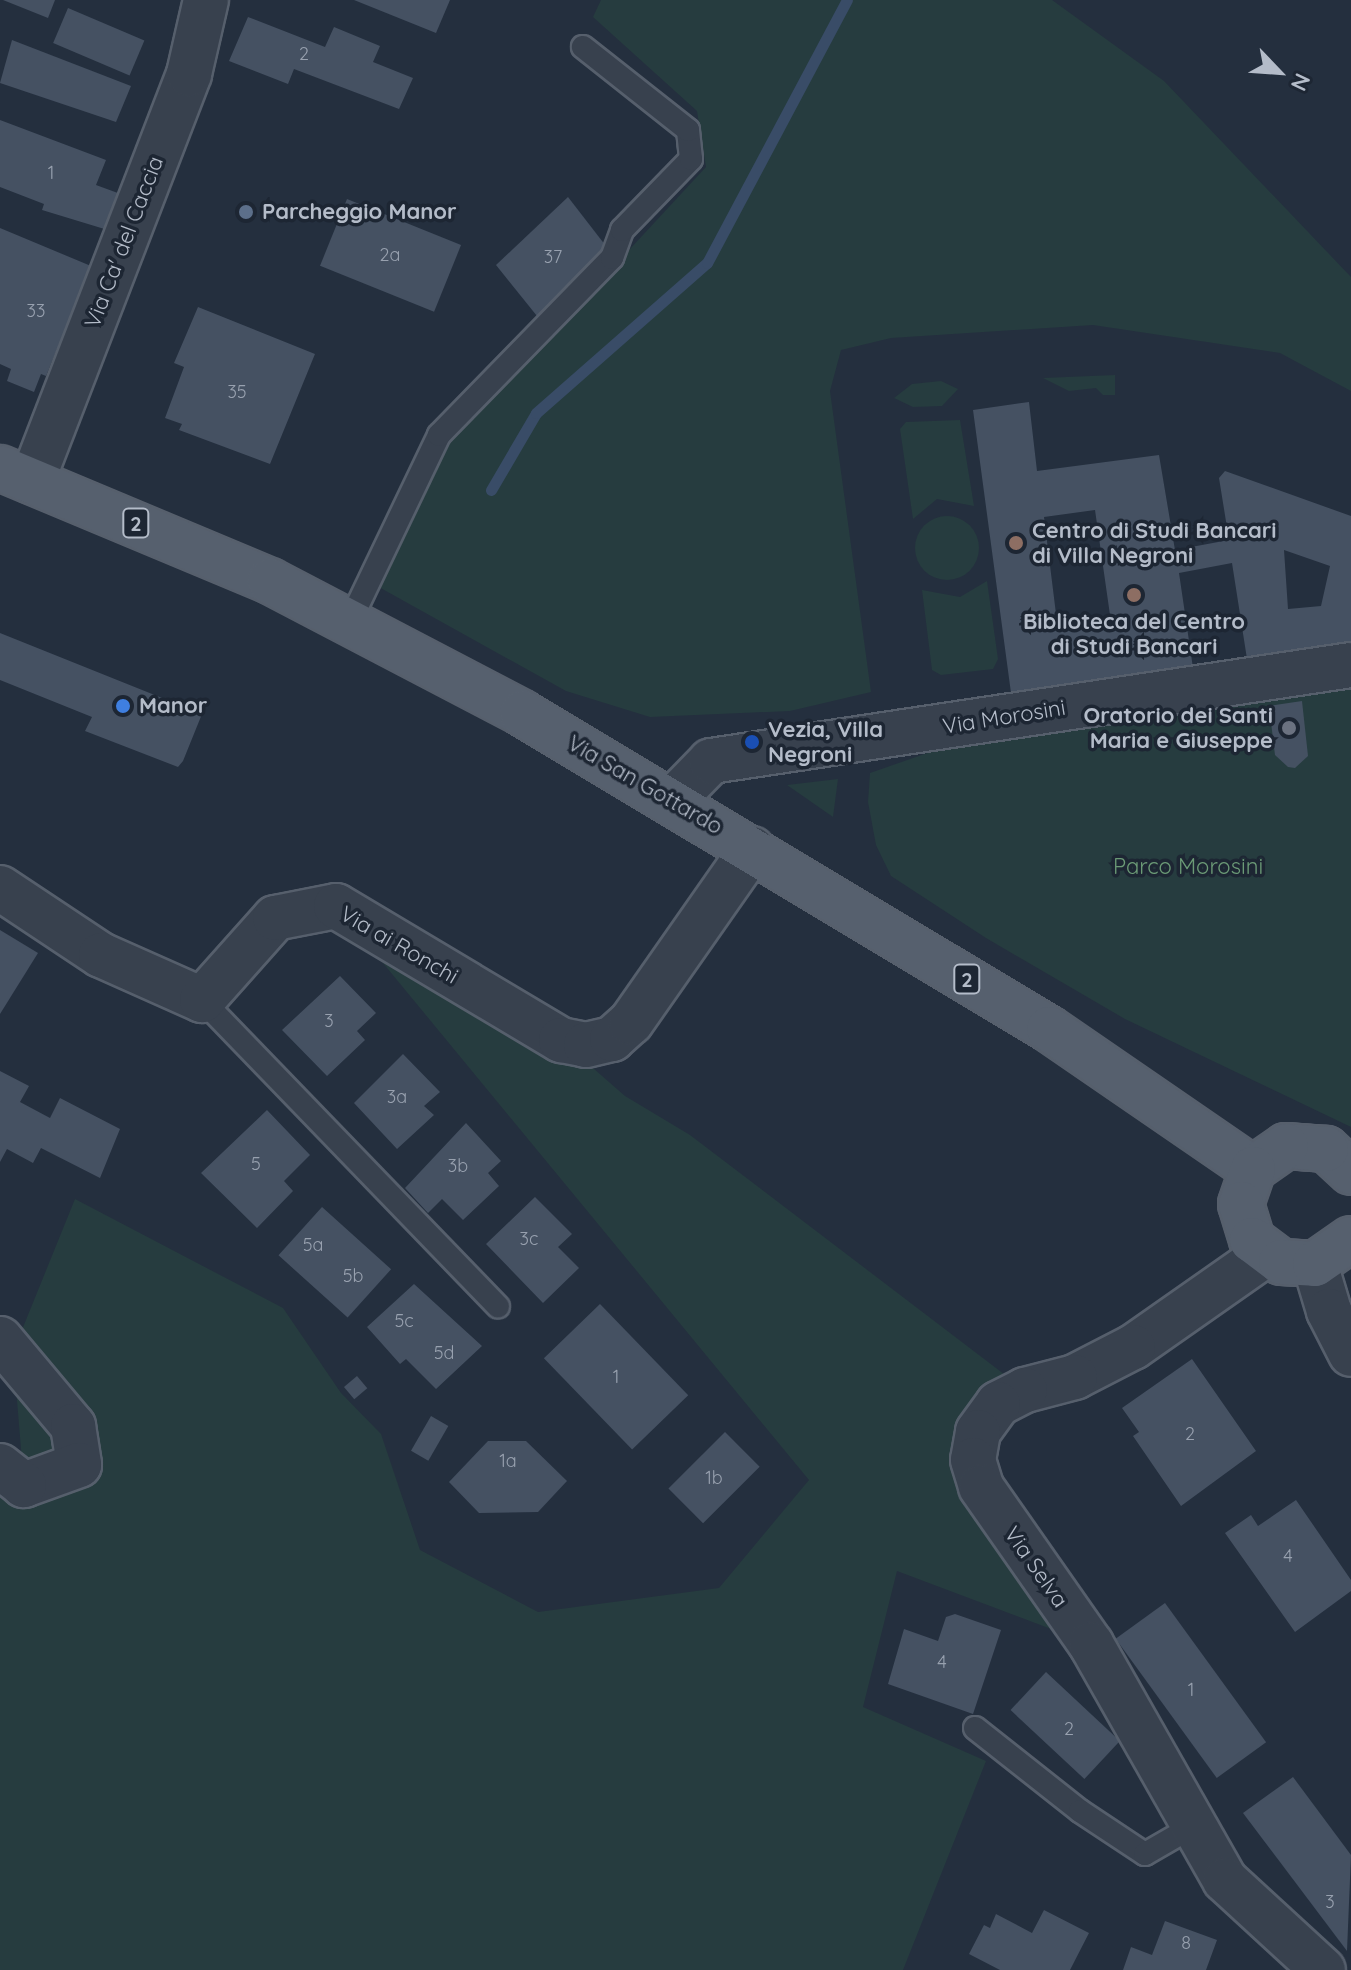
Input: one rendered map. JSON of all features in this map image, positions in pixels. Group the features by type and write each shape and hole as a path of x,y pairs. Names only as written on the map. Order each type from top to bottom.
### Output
{"main road":[{"name":"Via San Gottardo","path":"16,475 243,569 350,621 673,800 1121,1075 1253,1169"},
{"path":"1351,1172 1326,1149 1307,1144 1268,1154 1253,1169 1241,1204 1248,1232 1266,1254 1297,1266 1315,1264 1351,1239"}],"street":[{"name":"Via Ca' del Caccia","path":"16,475 189,74 206,0"},
{"name":"Via Morosini","path":"673,800 711,761 1351,665"},
{"name":"Via ai Ronchi","path":"202,1000 275,918 336,906 561,1040 599,1044 631,1022 752,849"},
{"path":"0,888 101,955 202,1000"},
{"name":"Via Selva","path":"1266,1254 1133,1347 1075,1377 1025,1390 998,1404 978,1432 973,1460 981,1487 1091,1644 1192,1827 1225,1880 1323,1970"},
{"path":"1315,1264 1329,1311 1351,1354"},
{"path":"0,1339 73,1426 79,1465 24,1485 0,1466"}],"lane":[{"path":"350,621 439,435 612,258 622,230 691,159 688,130 583,47"},
{"path":"202,1000 498,1306"},
{"path":"975,1728 1080,1811 1145,1854 1192,1827"}],"green space":[{"path":"601,0 1052,0 1164,81 1351,277 1351,391 1280,353 1093,325 891,338 841,350 830,391 871,692 790,711 650,717 566,691 377,586 450,443 706,167 697,111 593,17"},
{"path":"1115,375 1115,395 1103,395 1096,388 1069,391 1043,378"},
{"path":"941,381 958,389 942,406 913,407 894,398 912,384"},
{"path":"960,420 974,506 937,499 913,519 900,429 906,422"},
{"path":"947,516 965,522 973,530 979,548 973,566 965,574 947,580 929,574 921,566 915,548 921,530 929,522"},
{"path":"987,581 998,659 993,669 941,675 932,670 922,590 960,597"},
{"name":"Parco Morosini","path":"1351,673 1351,1127 1125,1019 986,938 891,876 876,845 868,802 870,773 936,750"},
{"path":"838,779 833,817 787,785"},
{"path":"336,906 561,1040 625,1096 690,1135 1025,1390 975,1443 1091,1644 897,1571 863,1707 986,1761 903,1970 0,1970 0,1492 24,1485 13,1352 75,1199 283,1308 341,1393 381,1434 420,1550 538,1612 719,1588 809,1480"}],"building":[{"path":"3,0 55,0 48,18"},
{"path":"354,0 450,0 436,33"},
{"path":"68,8 144,40 130,75 53,43"},
{"path":"248,17 325,47 334,27 380,46 373,62 413,78 399,109 294,69 288,84 229,61"},
{"path":"12,40 131,86 116,122 0,83"},
{"path":"0,120 106,160 96,185 126,196 111,231 42,210 44,204 0,187"},
{"path":"568,197 609,250 541,321 496,265"},
{"path":"347,199 461,245 434,312 320,266"},
{"path":"0,228 91,266 46,376 41,374 34,392 7,381 11,369 0,364"},
{"path":"198,307 315,354 270,464 179,430 182,424 165,418 184,367 174,363"},
{"path":"1029,402 1037,471 1159,455 1175,550 1229,540 1219,478 1225,471 1351,516 1351,642 1247,659 1232,563 1179,573 1193,668 1011,693 973,410","holes":["1095,510 1111,622 1058,630 1044,517","1284,550 1330,566 1321,606 1288,609"]},
{"path":"0,633 202,714 183,761 178,767 85,731 92,717 0,680"},
{"name":"Oratorio dei Santi Maria e Giuseppe","path":"1302,701 1308,756 1295,768 1288,767 1275,755 1269,706"},
{"path":"0,930 38,953 0,1014"},
{"path":"340,976 376,1013 357,1031 365,1040 327,1076 282,1030"},
{"path":"403,1054 440,1092 424,1106 434,1115 397,1149 354,1103"},
{"path":"0,1071 29,1086 20,1102 50,1118 60,1098 120,1129 100,1178 41,1148 33,1163 7,1149 0,1162"},
{"path":"267,1110 310,1155 284,1181 293,1191 257,1228 201,1173"},
{"path":"466,1123 501,1161 488,1173 499,1186 463,1220 442,1199 428,1213 405,1188"},
{"path":"535,1197 572,1234 558,1247 579,1268 543,1303 486,1244"},
{"path":"322,1207 391,1269 348,1318 279,1255"},
{"path":"414,1284 482,1346 436,1389 406,1359 400,1364 367,1327"},
{"path":"600,1304 688,1395 632,1450 544,1358"},
{"path":"1192,1359 1256,1451 1181,1506 1133,1436 1139,1432 1122,1408"},
{"path":"357,1376 367,1388 354,1399 344,1387"},
{"path":"431,1416 448,1426 428,1461 411,1451"},
{"path":"725,1432 760,1467 703,1523 668,1489"},
{"path":"488,1441 526,1441 567,1481 538,1512 479,1513 449,1482"},
{"path":"1296,1500 1351,1580 1351,1591 1295,1632 1225,1533 1251,1515 1258,1526"},
{"path":"1165,1603 1266,1742 1217,1778 1116,1639"},
{"path":"955,1614 1001,1630 973,1714 888,1684 904,1629 938,1641 946,1617"},
{"path":"1046,1672 1120,1741 1084,1779 1011,1710"},
{"path":"1293,1777 1351,1855 1347,1951 1243,1813"},
{"path":"1044,1910 1089,1933 1070,1970 1000,1970 969,1954 984,1925 990,1928 996,1914 1032,1933"},
{"path":"1165,1921 1217,1940 1206,1970 1123,1970 1131,1947 1152,1955"}],"waterway":[{"path":"491,490 536,413 707,263 847,0"}],"place":[{"name":"Parcheggio Manor","path":"246,212"},
{"name":"Centro di Studi Bancari di Villa Negroni","path":"1016,543"},
{"name":"Biblioteca del Centro di Studi Bancari","path":"1134,595"},
{"name":"Manor","path":"123,706"},
{"name":"Oratorio dei Santi Maria e Giuseppe","path":"1289,728"},
{"name":"Vezia, Villa Negroni","path":"752,742"}]}
